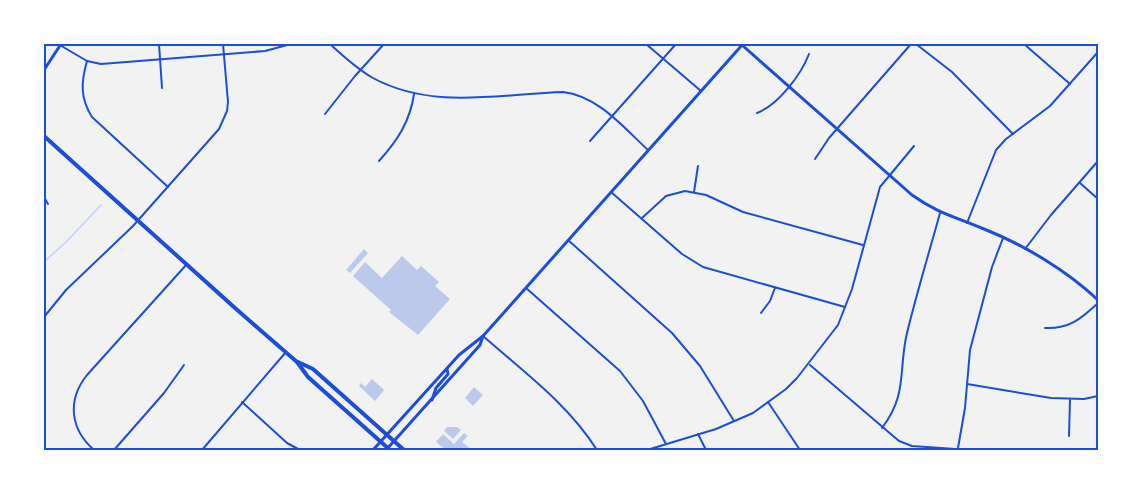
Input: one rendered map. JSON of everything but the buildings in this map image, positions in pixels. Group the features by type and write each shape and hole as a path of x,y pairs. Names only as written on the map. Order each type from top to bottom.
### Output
{"main road":[{"path":"44,70 60,44"},
{"path":"373,450 459,355 483,336 742,44 912,195 940,213 1003,237 1025,249 1071,278 1098,302"},
{"path":"44,135 297,362 308,377 388,450 480,345 483,336"},
{"path":"297,362 313,369 404,450"},
{"path":"431,401 436,388 448,374 447,369"}],"street":[{"path":"60,44 87,61 101,64 273,50 291,44"},
{"path":"159,44 162,88"},
{"path":"44,317 66,290 106,254 138,220 223,122 228,102 223,44"},
{"path":"330,44 360,70 380,81 414,94 453,98 572,93 592,100 648,150"},
{"path":"325,114 384,44"},
{"path":"646,44 700,91"},
{"path":"590,141 676,44"},
{"path":"815,159 837,129 911,44"},
{"path":"916,44 952,72 1013,134"},
{"path":"1024,44 1070,84"},
{"path":"967,223 992,156 1000,144 1050,106 1098,52"},
{"path":"757,113 772,105 803,69 809,54"},
{"path":"87,61 82,89 84,104 92,117 168,187"},
{"path":"379,161 393,145 405,125 414,94"},
{"path":"648,450 734,421 753,412 786,389 809,364 834,332 845,307 877,196 889,175 914,146"},
{"path":"1025,249 1037,231 1098,161"},
{"path":"694,192 698,166"},
{"path":"1080,183 1098,199"},
{"path":"642,218 666,196 685,191 694,192 743,212 864,245"},
{"path":"611,192 682,254 703,267 845,307"},
{"path":"44,197 48,204"},
{"path":"882,429 898,401 907,332 940,213"},
{"path":"958,448 973,337 992,267 1003,237"},
{"path":"568,240 672,333 700,366 734,421"},
{"path":"94,450 81,437 74,421 73,404 77,391 87,375 187,264"},
{"path":"526,288 620,371 643,401 666,444"},
{"path":"761,314 770,302 775,288"},
{"path":"1045,328 1070,326 1080,320 1098,302"},
{"path":"483,336 560,403 577,421 597,450"},
{"path":"202,450 286,352"},
{"path":"809,364 882,429 903,443 927,449 970,450"},
{"path":"114,450 164,393 184,365"},
{"path":"967,384 1051,398 1084,399 1098,396"},
{"path":"1069,436 1070,399"},
{"path":"242,402 287,442 300,450"},
{"path":"768,402 800,450"},
{"path":"698,434 706,450"}],"waterway":[{"path":"44,262 101,205"}]}
